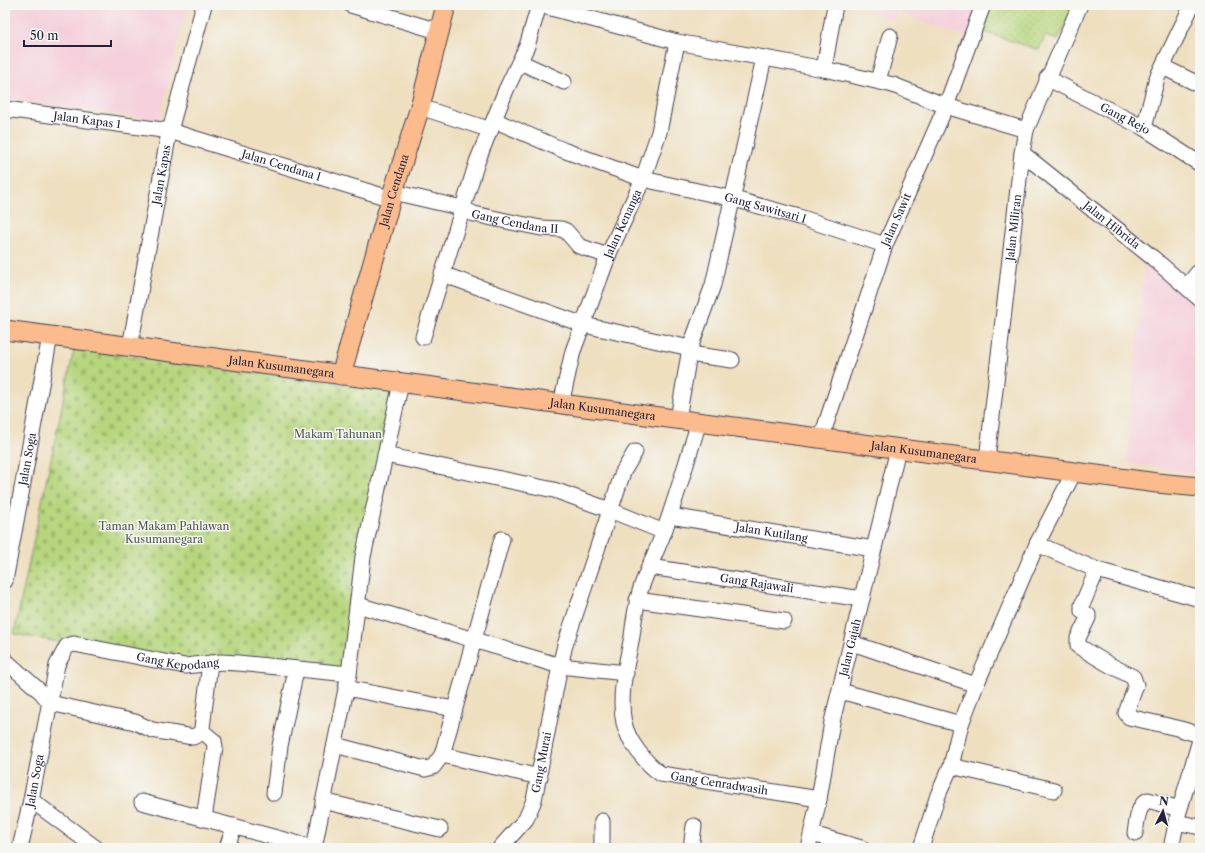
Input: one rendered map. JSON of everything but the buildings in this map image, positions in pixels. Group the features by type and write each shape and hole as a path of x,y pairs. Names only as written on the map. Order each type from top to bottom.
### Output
{"main road":[{"name":"Jalan Cendana","path":"340,375 392,196 420,107 438,31 446,5"},
{"name":"Jalan Kusumanegara","path":"5,330 821,439 1200,487"}],"street":[{"name":"Jalan Kapas","path":"130,347 170,131 204,5"},
{"path":"351,5 438,31"},
{"path":"423,337 477,162 527,46 540,5 677,42 824,69 878,81 893,85 946,106 1026,130"},
{"path":"824,69 835,5"},
{"name":"Jalan Sawit","path":"821,439 884,245 946,106 982,5"},
{"name":"Jalan Miliran","path":"986,460 1022,153 1026,130 1080,5"},
{"path":"1144,128 1157,78 1194,7"},
{"path":"878,81 890,36"},
{"name":"Jalan Kenanga","path":"560,404 574,351 608,256 643,179 659,132 677,42"},
{"path":"678,419 689,351 713,285 734,199 764,58"},
{"path":"520,62 564,82"},
{"path":"1163,67 1200,85"},
{"name":"Gang Rejo","path":"1048,78 1144,128 1200,164"},
{"name":"Gang Sawitsari I","path":"420,107 492,125 643,179 734,199 799,217 884,245"},
{"name":"Jalan Kapas 1","path":"5,109 170,131"},
{"name":"Jalan Cendana I","path":"170,131 392,196 462,208"},
{"name":"Jalan Hibrida","path":"1022,153 1187,286 1200,299"},
{"name":"Gang Cendana II","path":"462,208 474,214 511,222 541,228 561,228 566,231 579,246 608,256"},
{"path":"1187,286 1200,270"},
{"path":"442,274 584,325 732,360"},
{"name":"Jalan Soga","path":"5,581 50,336"},
{"path":"142,802 314,848 348,681 363,557 401,383"},
{"name":"Gang Cenradwasih","path":"699,422 670,516 650,567 644,578 637,600 626,673 623,707 624,724 629,736 655,770 668,776 819,799"},
{"name":"Jalan Gajah","path":"810,841 831,728 898,449"},
{"name":"Gang Murai","path":"500,848 526,819 534,800 540,777 560,666 592,563 623,472 635,452"},
{"path":"385,455 538,486 610,510 664,532"},
{"path":"922,848 938,795 951,766 961,724 976,684 1037,544 1074,472"},
{"name":"Jalan Kutilang","path":"670,516 874,549"},
{"path":"335,745 425,769 433,767 442,755 473,639 502,540"},
{"path":"1037,544 1097,570 1200,599"},
{"name":"Gang Rajawali","path":"650,567 862,599"},
{"path":"1097,570 1082,605 1082,611 1088,615 1088,618 1078,638 1078,646 1133,677 1136,685 1126,713 1129,717 1200,735"},
{"path":"637,600 784,621"},
{"path":"358,605 560,666 626,673"},
{"path":"852,643 976,684"},
{"name":"Gang Kepodang","path":"50,703 57,665 64,649 70,645 185,666 210,663 238,663 296,670 348,681 454,709"},
{"path":"5,660 12,673 42,693 50,703 135,722 152,730 193,738 203,732"},
{"path":"204,818 215,747 213,739 203,732 202,728 210,663"},
{"path":"274,793 280,746 296,670"},
{"path":"840,691 961,724"},
{"name":"Jalan Soga","path":"20,848 50,703"},
{"path":"1171,848 1181,804 1195,773 1200,740"},
{"path":"442,755 540,777"},
{"path":"951,766 1054,790"},
{"path":"31,800 94,847"},
{"path":"1135,833 1141,806 1148,800 1176,808 1181,804"},
{"path":"323,801 440,829"},
{"path":"602,821 602,848"},
{"path":"1176,822 1200,827"},
{"path":"228,848 234,826"},
{"path":"691,848 694,826"},
{"path":"810,841 861,848"}],"shaded area":[{"path":"5,5 187,5 159,120 5,100"},
{"path":"874,5 979,5 968,37 897,12 894,20 872,12"},
{"path":"1148,256 1200,300 1200,474 1127,462 1144,264"}],"green space":[{"path":"987,5 1075,5 1058,40 1045,36 1039,50 978,30"},
{"name":"Taman Makam Pahlawan Kusumanegara","path":"74,349 398,391 349,674 192,666 14,634"}],"park label":[{"name":"Makam Tahunan","path":"338,434"}]}
